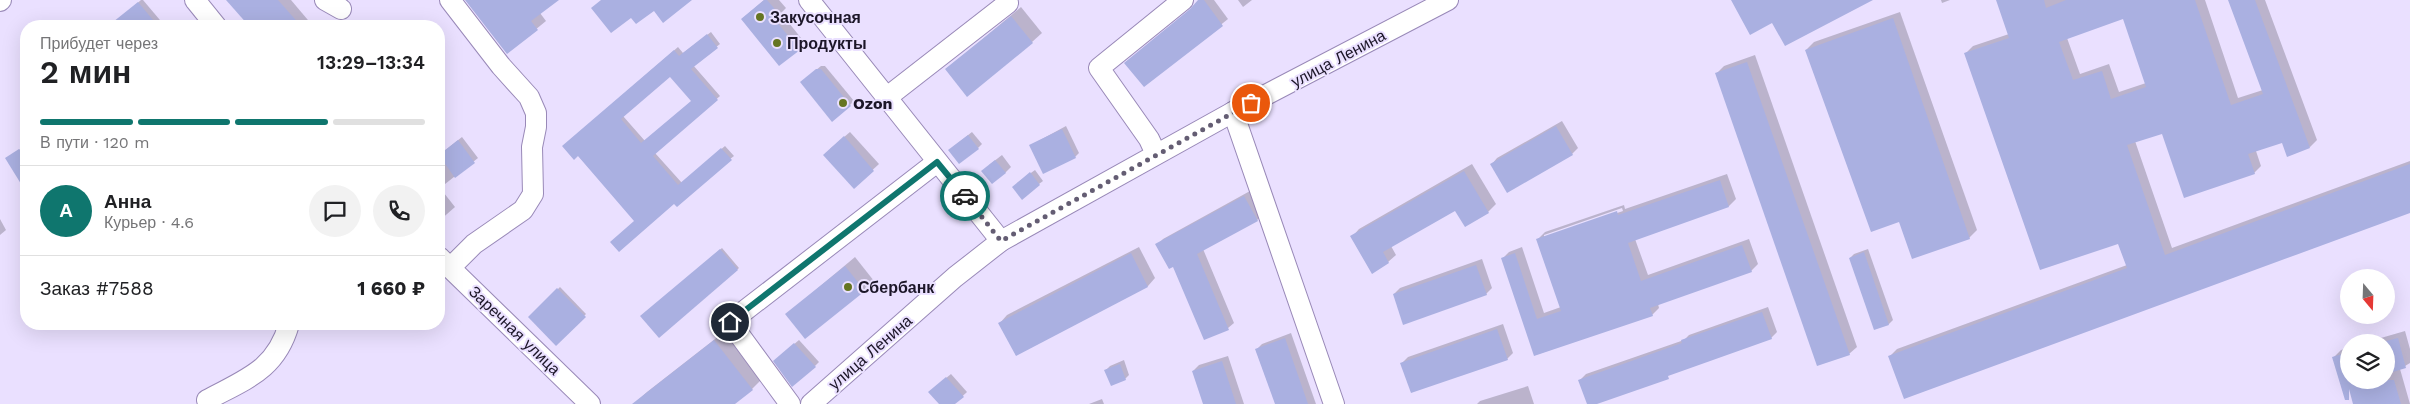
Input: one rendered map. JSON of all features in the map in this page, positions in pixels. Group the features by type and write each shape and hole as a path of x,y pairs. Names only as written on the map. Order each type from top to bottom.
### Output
{"street":[{"path":"195,0 211,20"},
{"path":"445,262 523,210 532,194 532,147 536,127 536,112 528,97 501,66 450,0"},
{"path":"810,0 1001,241"},
{"path":"1156,154 1149,139 1099,68 1183,0"},
{"name":"улица Ленина","path":"811,404 955,277 1001,241 1234,112 1417,7 1448,0"},
{"path":"886,98 1008,3"},
{"path":"1234,112 1334,404"},
{"path":"790,404 730,322 937,162"},
{"name":"Заречная улица","path":"445,262 590,404"},
{"path":"207,400 265,367 284,342 287,330"}],"building":[{"path":"226,0 278,0 296,20 244,20"},
{"path":"465,0 559,0 531,21 538,30 507,54"},
{"path":"601,0 692,0 663,23 654,11 636,24 631,18 611,33 591,8"},
{"path":"764,0 767,0 780,15 775,20 800,50 779,66 741,19"},
{"path":"1198,0 1204,0 1223,26 1144,87 1124,63 1190,9"},
{"path":"1731,0 1873,0 1785,46 1772,23 1750,35"},
{"path":"1996,0 2044,0 2046,8 2066,0 2195,0 2231,105 2263,94 2228,0 2255,0 2310,148 2287,157 2282,143 2248,154 2255,174 2184,198 2162,134 2127,145 2165,255 2410,164 2410,213 1904,399 1888,356 2127,268 2118,244 2040,270 1964,53 2009,38","holes":["2123,19 2146,87 2111,99 2102,71 2073,80 2059,42"]},
{"path":"138,2 153,20 116,20"},
{"path":"1011,16 1033,43 967,97 945,69"},
{"path":"1893,18 1970,239 1912,259 1899,222 1871,232 1805,50"},
{"path":"707,34 718,48 691,69 718,100 653,156 678,185 721,148 732,160 677,207 674,204 619,252 610,242 634,221 578,156 574,160 562,146 674,50 679,56","holes":["670,77 691,101 641,143 621,119"]},
{"path":"1747,62 1850,355 1817,366 1715,73"},
{"path":"816,69 821,69 851,106 832,122 800,82"},
{"path":"1556,126 1573,155 1507,193 1490,164"},
{"path":"1062,129 1076,158 1043,174 1029,145"},
{"path":"968,135 979,149 959,164 948,150"},
{"path":"844,136 874,171 854,189 823,155"},
{"path":"458,140 475,163 455,178 445,164 445,150"},
{"path":"19,149 20,151 20,182 5,158"},
{"path":"995,160 1006,173 992,184 981,171"},
{"path":"1464,171 1489,213 1465,227 1455,211 1383,252 1389,263 1372,274 1350,236"},
{"path":"1030,172 1040,185 1022,200 1012,187"},
{"path":"1720,180 1729,207 1628,243 1641,281 1742,245 1752,272 1650,308 1653,316 1534,356 1501,258 1515,253 1537,319 1561,311 1536,239 1617,211 1618,215"},
{"path":"1244,196 1258,221 1197,254 1229,330 1204,340 1173,267 1169,269 1155,244"},
{"path":"720,249 738,270 659,338 640,316"},
{"path":"1864,252 1889,325 1874,330 1849,258"},
{"path":"1131,253 1148,287 1016,356 998,323"},
{"path":"1476,265 1487,295 1403,325 1393,294"},
{"path":"845,266 865,291 805,339 785,314"},
{"path":"557,288 586,317 556,346 528,317"},
{"path":"1762,312 1772,339 1668,376 1669,379 1597,404 1587,404 1578,380 1682,343 1681,340"},
{"path":"1497,329 1508,360 1411,393 1400,363"},
{"path":"1285,338 1308,404 1275,404 1255,349"},
{"path":"2398,338 2406,368 2395,371 2395,339"},
{"path":"714,340 753,390 735,404 632,404"},
{"path":"794,343 816,367 792,387 773,361"},
{"path":"2340,355 2340,383 2332,357"},
{"path":"1222,361 1236,404 1203,404 1192,371"},
{"path":"1120,364 1126,380 1111,386 1104,370"},
{"path":"946,377 964,397 955,404 939,404 928,392"},
{"path":"2395,383 2401,404 2353,404 2349,389 2395,389"},
{"path":"2342,389 2349,389 2349,400 2345,400"}],"way so far":[{"path":"965,196 1001,241 1251,103"}],"place":[{"name":"Закусочная","path":"760,17"},
{"name":"Продукты","path":"777,43"},
{"name":"Ozon","path":"843,103"},
{"name":"Сбербанк","path":"848,287"}],"route":[{"path":"730,322 937,162 965,196"}]}
